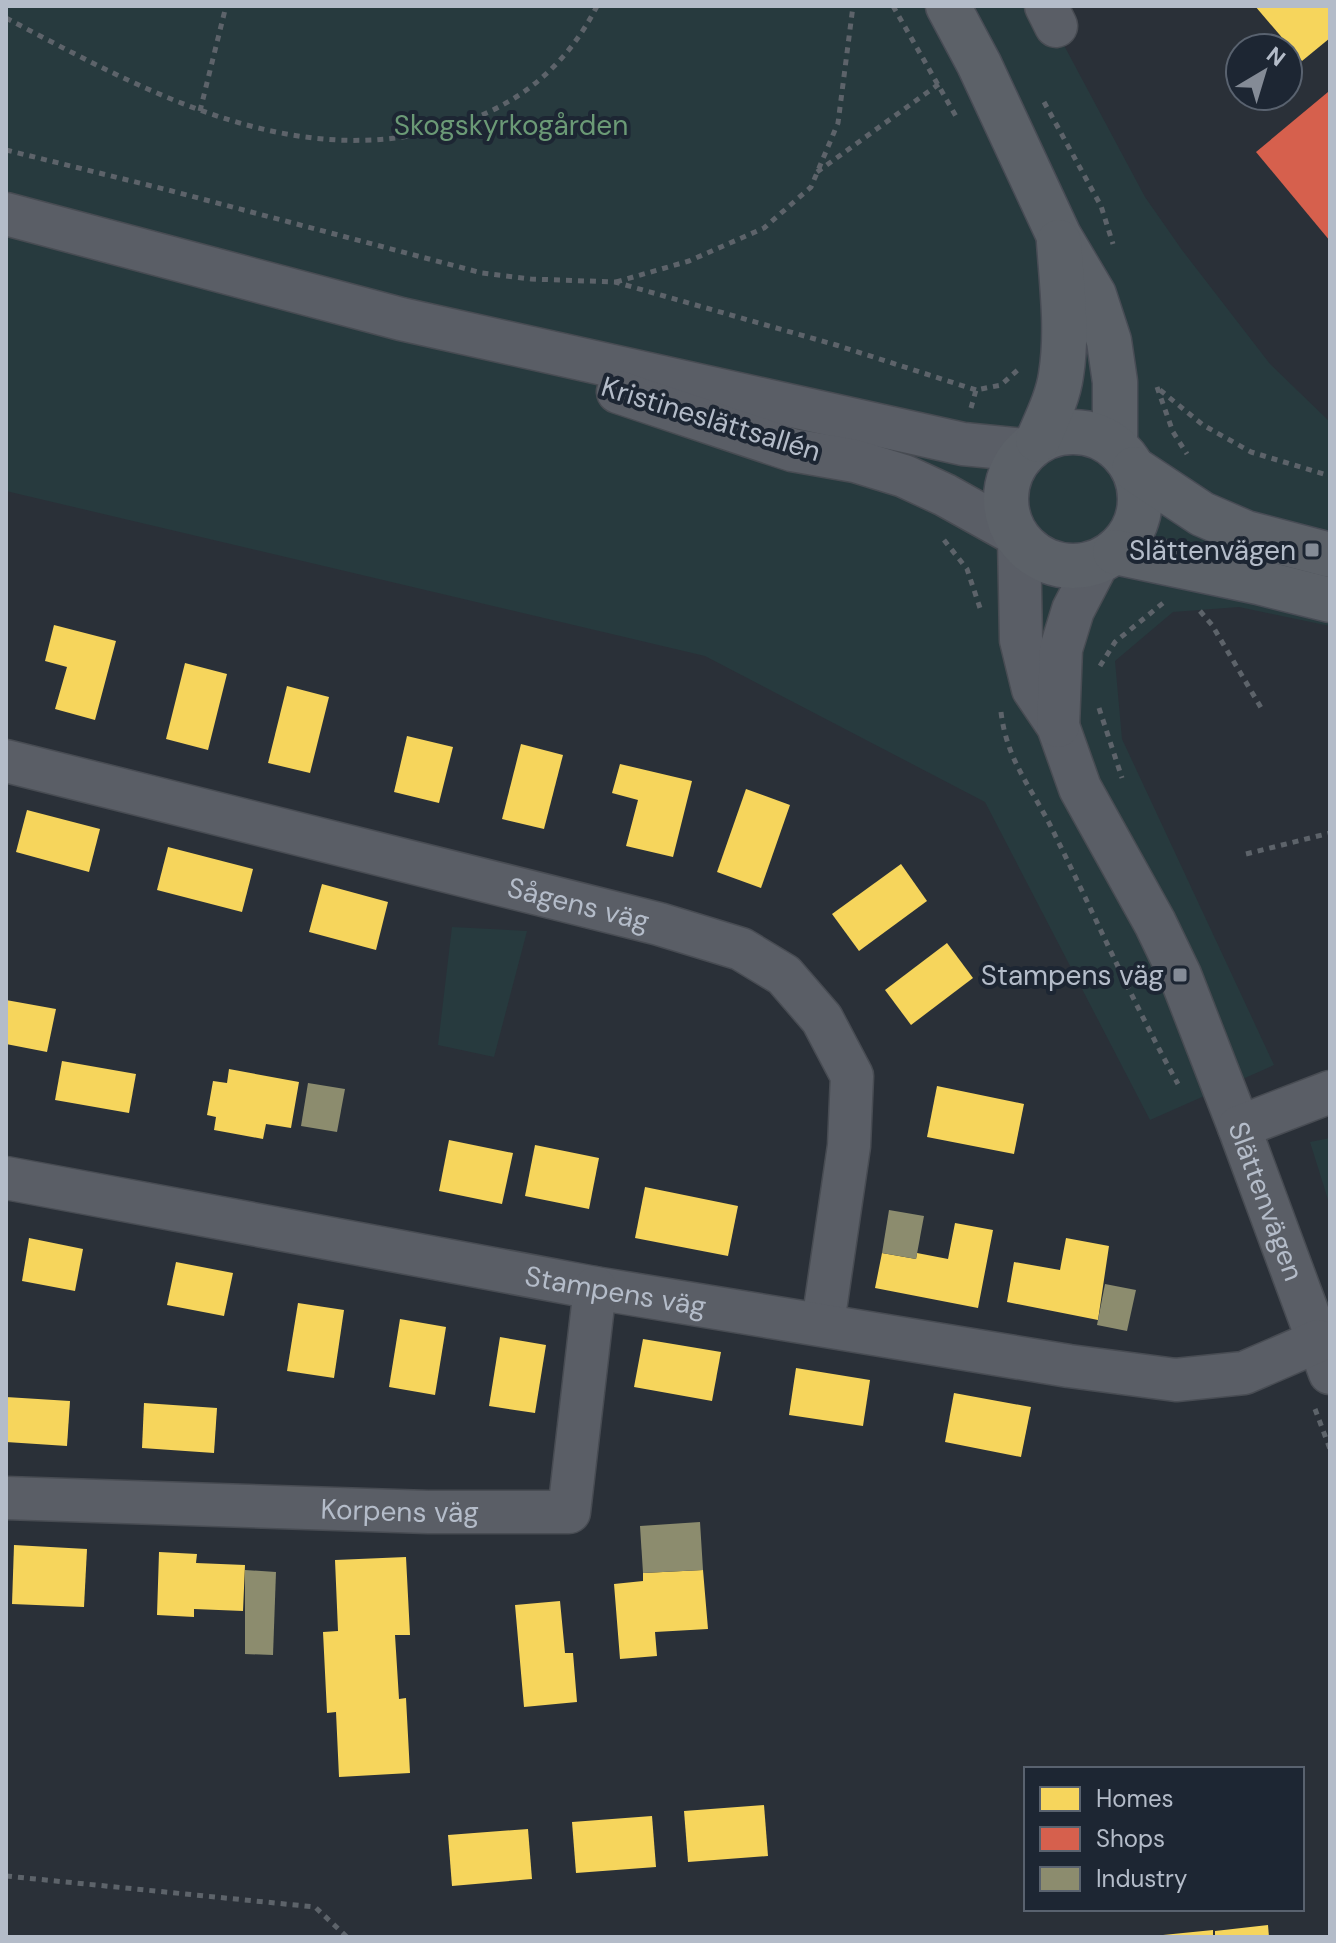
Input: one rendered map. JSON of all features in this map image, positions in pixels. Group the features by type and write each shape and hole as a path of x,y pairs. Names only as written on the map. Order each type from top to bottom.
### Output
{"main road":[{"path":"948,6 979,64 1059,236 1094,295 1109,341 1125,457 1141,491 1139,514 1131,535 1106,557 1076,567 1054,564 1034,554 1017,536 1006,513 1005,490 1012,468 1032,445 1054,403 1041,371 1064,340 1059,236"},
{"path":"1032,445 1064,431 1091,433 1171,495 1217,520 1246,533 1330,555"},
{"path":"1106,557 1330,600"}],"street":[{"name":"Kristineslättsallén","path":"6,214 401,319 963,444 1032,445"},
{"name":"Kristineslättsallén","path":"401,319 792,450 855,461 904,476 945,495 1017,536"},
{"name":"Slättenvägen","path":"1017,536 1021,640 1033,689 1058,726 1080,788 1155,923 1180,975 1324,1357"},
{"name":"Slättenvägen","path":"1058,726 1061,649 1073,610 1106,557"},
{"name":"Sågens väg","path":"6,761 659,924 741,949 784,975 822,1019 852,1076 849,1146 823,1323"},
{"path":"1239,1127 1330,1092"},
{"name":"Stampens väg","path":"6,1178 595,1288 823,1323 1069,1366 1176,1380 1244,1373 1324,1357"},
{"name":"Korpens väg","path":"6,1498 428,1512 569,1512 595,1288"}],"path":[{"path":"200,111 226,6"},
{"path":"6,18 94,64 200,111 282,133 349,142 411,137 442,130 502,106 541,81 570,49 597,6"},
{"path":"615,282 689,261 764,228 811,187 838,123 853,6"},
{"path":"6,150 482,273 531,279 615,282 836,345 976,390"},
{"path":"1115,382 1157,388 1203,425 1251,452 1330,476"},
{"path":"1195,606 1212,625 1263,711"},
{"path":"1246,854 1330,833"},
{"path":"6,1876 315,1907 347,1937"}],"green space":[{"name":"Skogskyrkogården","path":"6,6 1043,6 1145,197 1270,364 1330,422 1330,626 1239,607 1173,612 1115,661 1122,739 1274,1065 1150,1120 985,802 705,656 6,491"},
{"path":"452,927 527,931 494,1057 438,1045"},
{"path":"1330,1138 1330,1206 1310,1142"}],"building: Homes":[{"path":"1255,6 1330,6 1330,38 1304,59 1304,32 1277,32"},
{"path":"54,625 116,641 95,720 55,709 67,667 45,661"},
{"path":"185,663 227,674 208,750 166,739"},
{"path":"287,686 329,697 310,773 268,763"},
{"path":"407,736 453,747 439,803 394,792"},
{"path":"521,744 563,755 544,829 502,819"},
{"path":"620,764 692,781 673,857 626,846 638,800 612,793"},
{"path":"746,789 790,805 761,888 717,872"},
{"path":"27,810 100,829 89,872 16,852"},
{"path":"168,847 253,869 242,912 157,890"},
{"path":"901,864 927,901 859,951 832,914"},
{"path":"322,884 388,902 376,950 309,932"},
{"path":"947,943 973,978 911,1025 885,990"},
{"path":"6,1000 56,1009 47,1052 6,1044"},
{"path":"62,1061 136,1074 129,1113 55,1100"},
{"path":"229,1069 299,1082 291,1128 266,1124 263,1139 214,1130 216,1117 207,1115 213,1081 227,1083"},
{"path":"937,1086 1024,1104 1014,1154 927,1137"},
{"path":"449,1140 513,1153 502,1204 439,1191"},
{"path":"535,1145 599,1158 589,1209 525,1196"},
{"path":"645,1187 738,1206 728,1256 635,1238"},
{"path":"955,1223 993,1230 978,1308 875,1288 882,1253 916,1259 917,1253 948,1259"},
{"path":"29,1238 83,1249 75,1291 22,1281"},
{"path":"1066,1238 1109,1246 1098,1320 1007,1302 1014,1262 1060,1270"},
{"path":"176,1262 233,1273 224,1316 167,1305"},
{"path":"298,1303 344,1310 334,1378 287,1371"},
{"path":"400,1319 446,1327 435,1395 389,1387"},
{"path":"500,1337 546,1345 535,1413 489,1406"},
{"path":"643,1339 721,1352 712,1401 634,1387"},
{"path":"796,1368 870,1380 863,1426 789,1415"},
{"path":"954,1393 1031,1407 1021,1457 945,1442"},
{"path":"6,1397 70,1401 67,1446 6,1442"},
{"path":"144,1403 217,1408 214,1453 142,1448"},
{"path":"14,1545 87,1549 84,1607 12,1604"},
{"path":"159,1552 197,1554 196,1563 245,1565 243,1611 194,1609 194,1617 157,1615"},
{"path":"406,1557 410,1635 395,1635 399,1699 406,1698 410,1773 339,1777 336,1712 327,1713 323,1632 338,1631 335,1560"},
{"path":"703,1570 708,1629 655,1632 657,1656 620,1659 614,1584 643,1581 643,1573"},
{"path":"560,1601 565,1653 573,1653 577,1702 524,1707 515,1605"},
{"path":"764,1805 768,1856 688,1862 684,1811"},
{"path":"652,1816 656,1867 576,1873 572,1822"},
{"path":"528,1829 532,1879 452,1886 448,1835"},
{"path":"1268,1925 1269,1937 1215,1937 1215,1931"},
{"path":"1213,1930 1213,1937 1163,1937 1163,1935"}],"building: Shops":[{"path":"1328,92 1330,94 1330,241 1256,152"}],"building: Industry":[{"path":"308,1083 345,1089 337,1132 301,1126"},
{"path":"889,1210 924,1216 916,1259 882,1253"},
{"path":"1105,1284 1136,1290 1127,1331 1097,1325"},
{"path":"700,1522 703,1570 643,1573 640,1526"},
{"path":"245,1570 276,1572 273,1655 245,1654"}],"place":[{"name":"Slättenvägen","path":"1312,550"},
{"name":"Stampens väg","path":"1180,975"}]}
